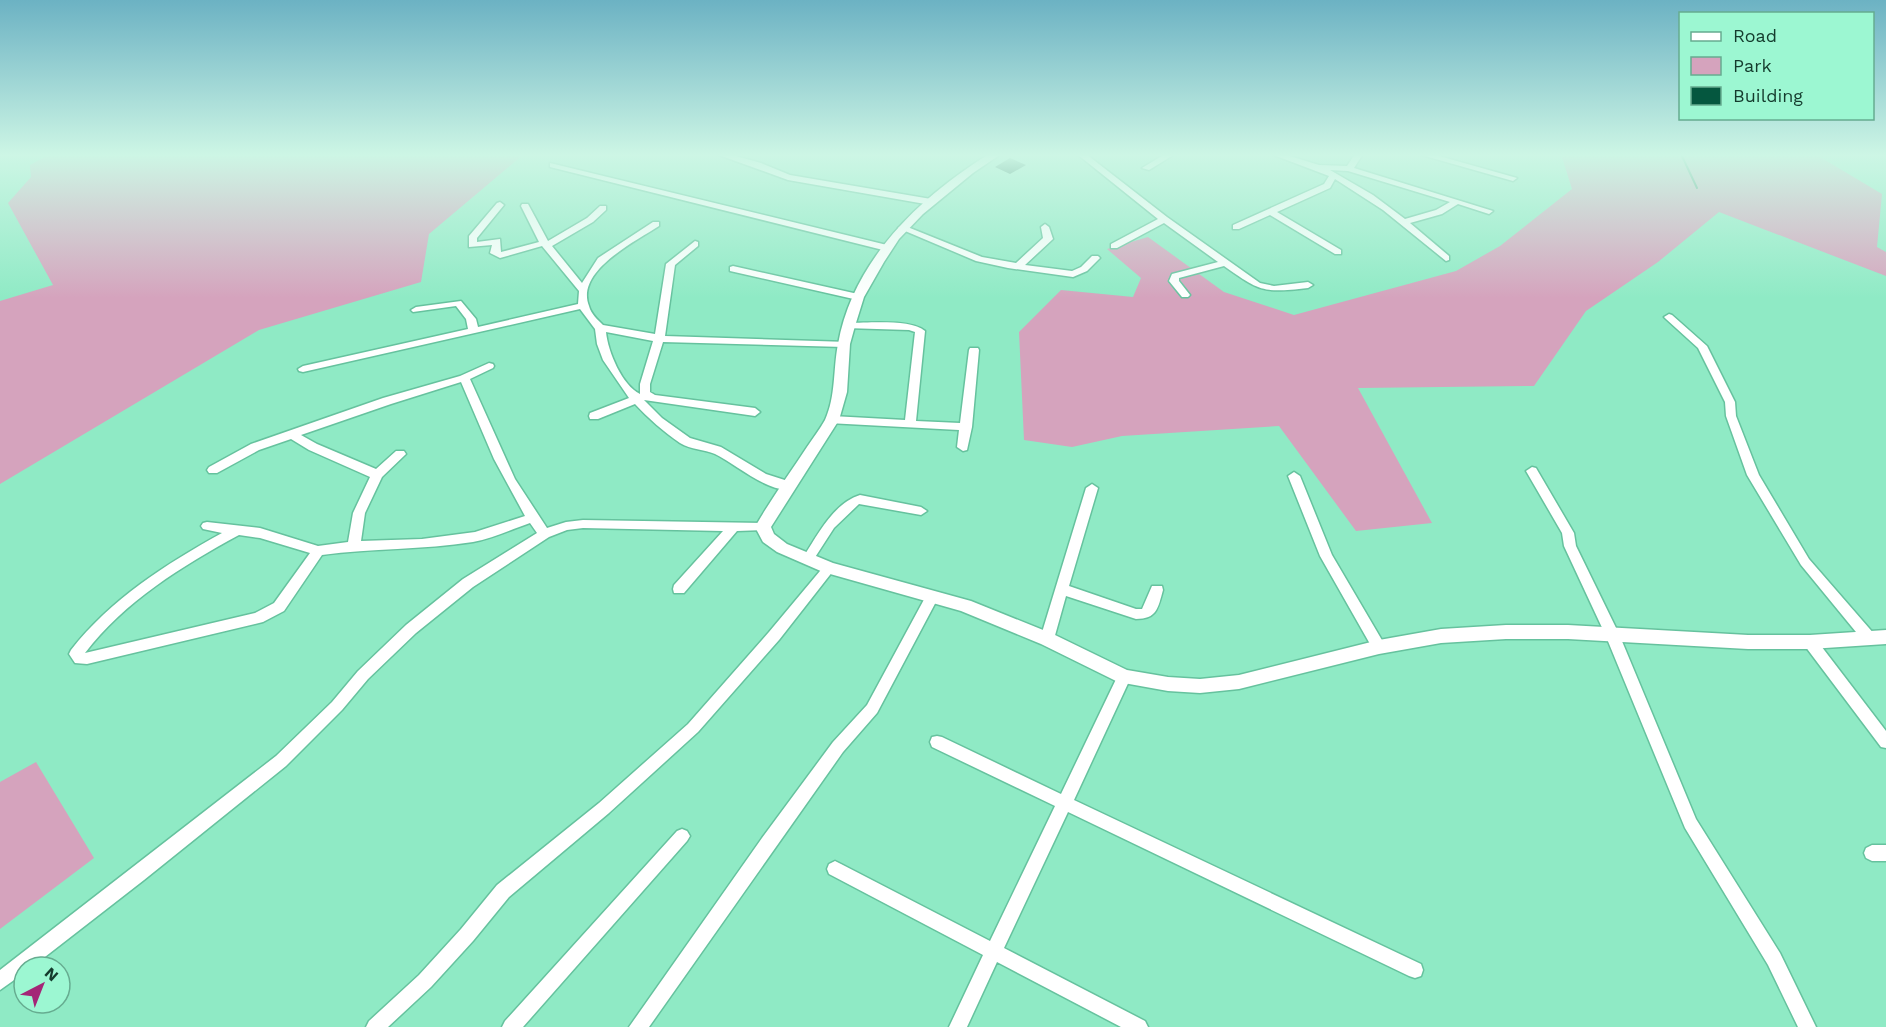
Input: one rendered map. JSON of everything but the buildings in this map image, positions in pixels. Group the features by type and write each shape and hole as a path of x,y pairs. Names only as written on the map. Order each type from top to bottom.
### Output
{"street":[{"path":"702,202 887,248"},
{"path":"763,528 832,420 840,392 844,344 858,297 887,248 902,228 931,202"},
{"path":"1144,202 1164,219 1257,285 1274,289 1308,285"},
{"path":"1236,227 1290,202"},
{"path":"1377,202 1405,222 1446,258"},
{"path":"1405,222 1439,212 1456,202 1489,211"},
{"path":"500,205 472,238 472,245 497,241 495,253 500,255 545,245 590,220 603,208"},
{"path":"525,206 545,245 583,290"},
{"path":"1269,211 1338,252"},
{"path":"1114,246 1164,219"},
{"path":"656,224 601,260 583,290 583,306 600,328 600,339 614,373 687,442 718,450 764,479 790,486"},
{"path":"1019,265 1048,239 1045,227"},
{"path":"902,228 980,259 1073,274 1084,269 1095,258"},
{"path":"640,397 659,339 671,264 695,244"},
{"path":"1185,295 1174,281 1175,276 1225,263"},
{"path":"733,269 858,297"},
{"path":"416,310 458,303 471,319 474,332"},
{"path":"303,369 583,306"},
{"path":"1670,317 1702,346 1730,402 1731,416 1753,475 1805,562 1870,639"},
{"path":"849,326 911,327 920,331 910,424"},
{"path":"600,328 659,339 844,344"},
{"path":"963,447 974,350"},
{"path":"213,470 255,447 387,401 464,378 489,366"},
{"path":"464,378 507,472 532,518 545,534"},
{"path":"594,416 640,397 755,412"},
{"path":"832,420 966,427"},
{"path":"292,435 308,448 353,462 377,475"},
{"path":"354,546 359,513 377,475 400,454"},
{"path":"1532,471 1568,533 1570,546 1612,634 1690,823 1774,959 1807,1027"},
{"path":"1294,476 1326,556 1379,646"},
{"path":"1047,639 1092,488"},
{"path":"808,559 830,525 855,501 860,499 921,511"},
{"path":"207,526 260,533 318,551 354,546 422,544 476,537 532,518"},
{"path":"0,981 281,761 337,706 363,675 411,629 460,590 545,534 566,526 584,524 763,528"},
{"path":"679,589 733,527"},
{"path":"763,528 768,538 775,543 829,568 965,606 1047,639 1124,677 1179,685 1200,686 1230,683 1298,669 1379,646 1441,636 1506,632 1612,634 1748,642 1886,638"},
{"path":"237,530 193,554 163,574 108,618 76,654 80,659 87,658 258,618 279,607 318,551"},
{"path":"375,1027 425,981 468,935 503,891 604,808 693,728 774,636 829,568"},
{"path":"1062,589 1136,614 1146,614 1157,590"},
{"path":"638,1027 838,747 872,709 932,598"},
{"path":"1810,642 1886,742"},
{"path":"958,1027 1124,677"},
{"path":"937,742 1065,801 1415,970"},
{"path":"511,1027 682,836"},
{"path":"835,868 1139,1027"}],"green space":[{"path":"467,202 429,234 421,282 259,330 0,484 0,301 53,285 8,203"},
{"path":"1556,202 1881,202 1877,247 1886,252 1886,276 1719,212 1658,262 1586,311 1534,386 1358,388 1432,523 1356,531 1279,426 1122,436 1072,447 1024,440 1019,332 1061,290 1133,297 1141,278 1107,249 1148,237 1224,292 1294,315 1456,271 1500,246"},
{"path":"36,762 94,858 0,929 0,782"}]}
